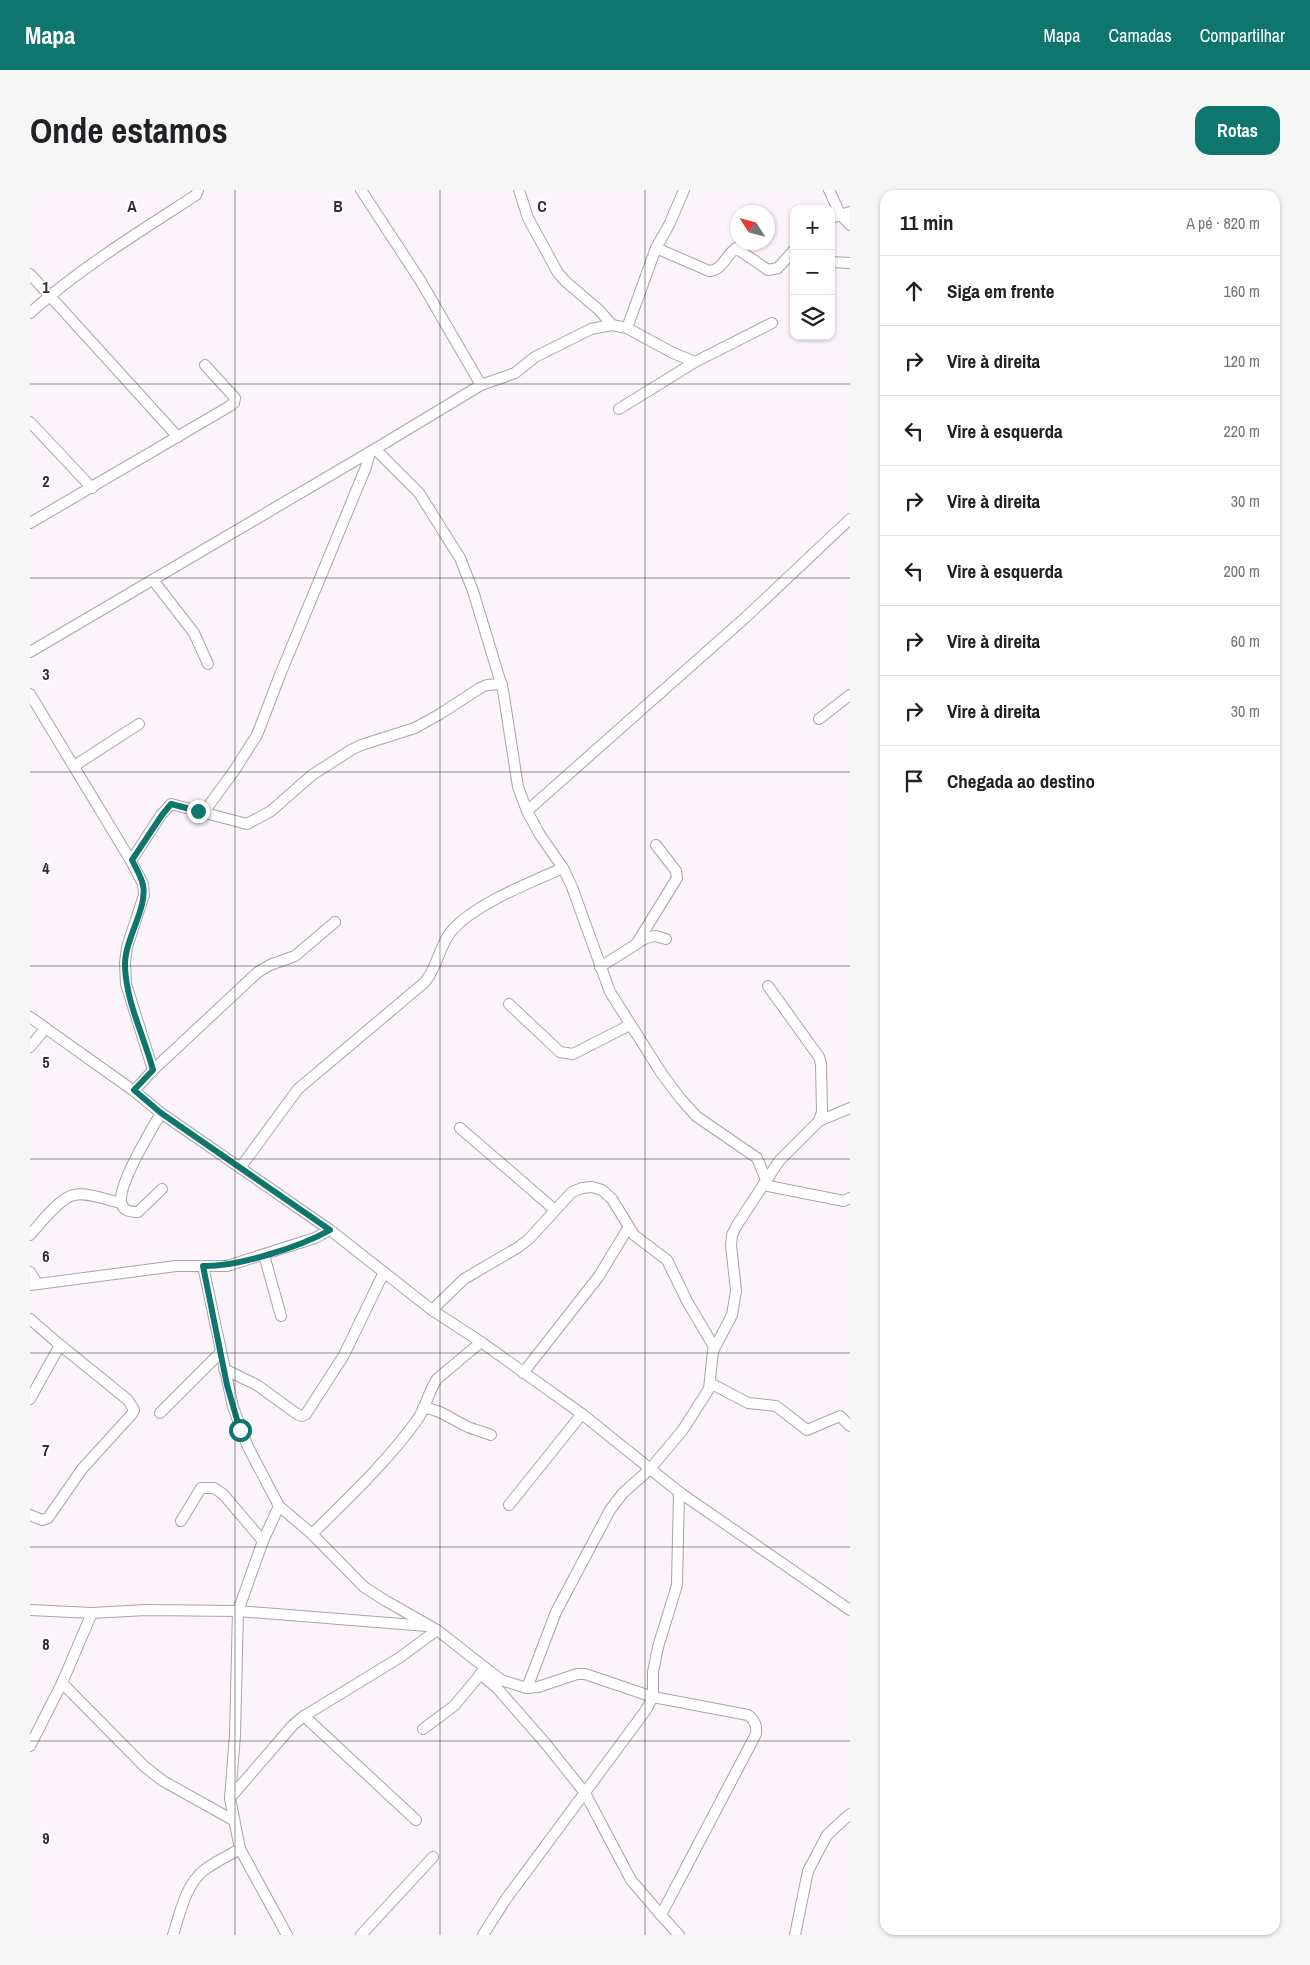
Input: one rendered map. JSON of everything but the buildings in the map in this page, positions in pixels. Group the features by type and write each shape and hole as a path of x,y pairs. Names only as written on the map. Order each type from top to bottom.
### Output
{"street":[{"path":"30,313 48,296 115,248 196,195 198,190"},
{"path":"361,190 420,280 481,385"},
{"path":"518,190 528,218 558,273 599,310 612,325"},
{"path":"627,328 656,248 669,225 684,190"},
{"path":"829,190 840,215 850,225"},
{"path":"656,248 709,271 719,268 736,248 768,270 778,268 790,260"},
{"path":"835,262 850,263"},
{"path":"30,274 178,437"},
{"path":"619,409 695,362 772,323"},
{"path":"30,652 481,385 515,374 535,357 591,329 612,325 627,328 673,353 695,362"},
{"path":"30,523 230,406 235,401 235,398 205,365"},
{"path":"30,422 92,488"},
{"path":"372,451 419,493 460,558 474,591 502,684 518,787 540,835 563,868 572,887 610,992 680,1098 696,1116 757,1158 764,1183"},
{"path":"204,812 257,735 280,674 372,451"},
{"path":"528,811 746,617 850,519"},
{"path":"153,580 194,633 208,664"},
{"path":"132,860 171,804 247,824 271,810 312,775 351,750 415,728 480,688 487,685 502,684"},
{"path":"30,694 132,860 143,884 144,894 127,947 125,963 126,984 153,1070"},
{"path":"819,719 850,695"},
{"path":"74,766 139,724"},
{"path":"637,943 677,878 676,871 656,844"},
{"path":"240,1168 298,1089 425,982 434,968 446,940 457,924 515,889 563,868"},
{"path":"134,1090 258,972 270,964 295,956 335,922"},
{"path":"600,967 637,943 655,936 666,940"},
{"path":"768,986 819,1056 821,1064 822,1112 819,1121"},
{"path":"509,1004 554,1046 566,1054 573,1054 586,1049 630,1025"},
{"path":"30,1017 134,1090 161,1113 330,1230 432,1310 481,1342 582,1414 679,1492 850,1610"},
{"path":"30,1047 46,1029"},
{"path":"527,1688 556,1612 606,1516 622,1493 650,1470 694,1415 705,1398 710,1383 714,1347 732,1315 736,1291 731,1245 736,1225 779,1161 819,1121 850,1108"},
{"path":"161,1113 134,1164 123,1190 121,1203 130,1212 138,1212 162,1189"},
{"path":"460,1128 555,1210"},
{"path":"764,1183 837,1200 844,1201 850,1198"},
{"path":"432,1310 464,1279 528,1240 572,1192 592,1187 602,1190 612,1199 634,1235 667,1260 687,1301 714,1347"},
{"path":"30,1235 68,1197 79,1195 121,1203"},
{"path":"523,1372 586,1293 628,1228"},
{"path":"30,1272 34,1284 176,1266 227,1266 315,1238 330,1230"},
{"path":"264,1255 281,1316"},
{"path":"203,1266 220,1353 240,1430 279,1506 312,1534 364,1587 386,1602 434,1628 482,1672 585,1793 631,1880 679,1935"},
{"path":"224,1369 257,1385 297,1414 302,1416 306,1414 344,1355 384,1272"},
{"path":"30,1319 128,1400 134,1410 82,1469 48,1518 42,1520 30,1515"},
{"path":"312,1534 386,1456 417,1420 437,1379 481,1342"},
{"path":"30,1398 60,1345"},
{"path":"160,1413 220,1353"},
{"path":"710,1383 748,1403 776,1406 806,1430 840,1416 850,1426"},
{"path":"423,1408 433,1409 467,1426 491,1435"},
{"path":"509,1506 582,1414"},
{"path":"181,1521 202,1488 214,1488 223,1494 263,1541"},
{"path":"483,1935 506,1899 646,1710 653,1697 653,1672 658,1647 677,1586 679,1492"},
{"path":"279,1506 263,1541 238,1611 230,1798 240,1849 287,1935"},
{"path":"30,1610 92,1613 146,1610 238,1611 434,1628"},
{"path":"30,1746 33,1733 62,1683 92,1613"},
{"path":"230,1798 304,1716 399,1658 434,1628"},
{"path":"482,1672 527,1688 538,1687 577,1674 585,1674 653,1697 748,1715 757,1726 756,1734 660,1915"},
{"path":"423,1729 454,1706 482,1672"},
{"path":"62,1683 145,1767 163,1781 233,1820"},
{"path":"304,1716 416,1820"},
{"path":"794,1935 808,1871 827,1835 850,1814"},
{"path":"173,1935 187,1893 194,1881 203,1871 240,1849"},
{"path":"361,1935 433,1856"}],"route":[{"path":"198,811 171,804 132,860 143,884 144,894 127,947 125,963 126,984 153,1070 134,1090 161,1113 330,1230 315,1238 227,1266 203,1266 227,1385 240,1430"}]}
